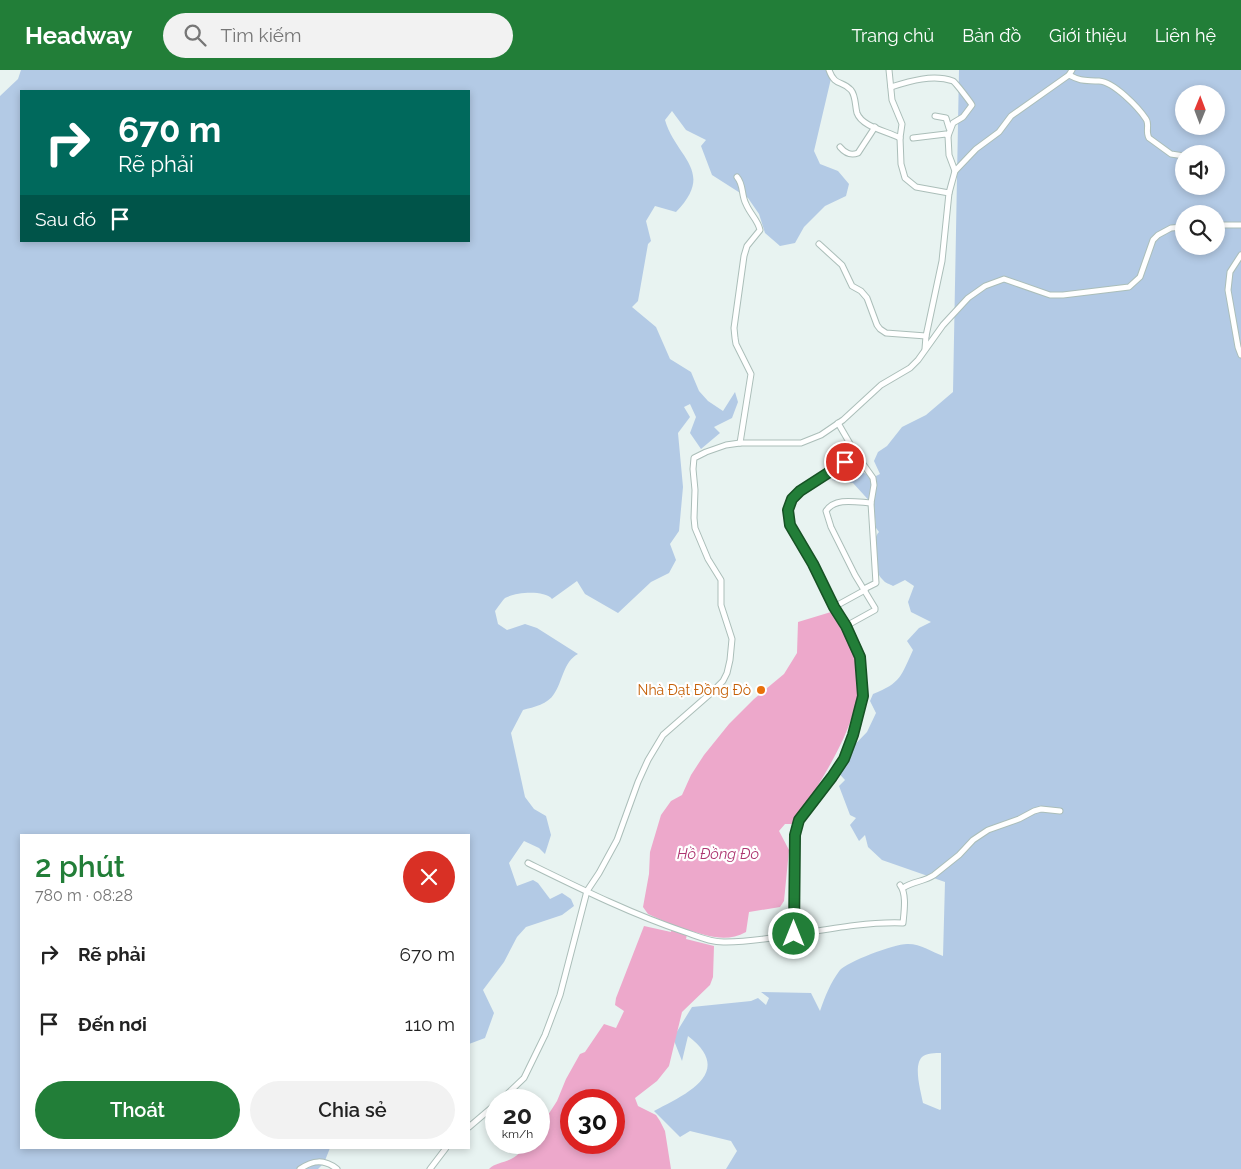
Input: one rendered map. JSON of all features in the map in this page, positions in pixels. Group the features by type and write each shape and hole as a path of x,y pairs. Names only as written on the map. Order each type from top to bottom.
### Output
{"street":[{"path":"829,70 834,81 850,89 860,118 865,124 900,138"},
{"path":"889,70 892,100 902,124 900,138 901,164 904,178 916,187 949,193"},
{"path":"924,351 942,261 949,193 955,171 976,149 999,132 1011,116 1070,73 1080,81 1099,81 1112,86 1135,106 1146,119 1149,138 1170,154 1175,155"},
{"path":"891,87 914,80 935,78 953,81 972,105 949,129"},
{"path":"935,116 946,118 949,129 949,155 955,171"},
{"path":"840,147 853,155 858,153 875,128"},
{"path":"913,138 938,134 946,134 948,136"},
{"path":"737,177 743,188 745,204 760,230 748,246 744,256 734,328 736,344 751,374 740,443"},
{"path":"1225,225 1241,225"},
{"path":"512,1089 524,1078 545,1035 560,995 587,891 617,840 638,782 659,741 679,720 723,681 727,673 732,638 720,605 721,580 708,559 695,528 693,461 697,456 706,452 740,443 801,443 821,435 838,423 881,385 910,368 943,325 968,298 985,286 1004,279 1050,295 1129,288 1140,277 1153,240 1158,235 1175,228"},
{"path":"819,244 842,265 852,286 861,291 867,298 880,330 886,333 926,336"},
{"path":"1241,255 1230,272 1228,290 1241,355"},
{"path":"834,607 876,583 871,503 874,485 873,478 850,445 838,423"},
{"path":"794,934 796,827 799,820 844,759 863,696 860,657 846,626 790,525 788,510 792,499 800,491 856,454"},
{"path":"846,626 875,610 831,527 826,511 829,507 843,501 871,503"},
{"path":"528,862 665,926 723,943 880,922 904,923 901,887 934,876 959,855 973,840 988,830 1019,819 1034,811 1060,811"},
{"path":"470,1126 485,1113"},
{"path":"430,1169 445,1149"},
{"path":"300,1169 315,1161 329,1163 337,1169"}],"shaded area":[{"path":"21,70 833,70 814,151 820,164 838,171 849,184 846,196 825,206 804,227 795,243 780,246 765,233 759,214 748,198 712,175 701,146 706,140 686,130 672,111 665,120 670,133 690,165 693,175 693,186 687,198 676,212 655,206 646,221 651,241 648,244 638,301 632,307 656,327 670,359 691,372 699,391 708,401 723,411 735,392 738,402 732,418 714,427 720,433 701,449 690,433 696,417 690,404 684,407 690,417 678,433 683,487 679,531 670,544 676,560 669,573 651,582 618,613 585,594 577,581 552,599 537,593 523,593 510,596 505,598 495,611 498,624 507,630 525,624 537,628 578,654 569,662 557,689 551,697 540,705 523,710 511,733 525,797 534,809 546,816 551,835 545,854 539,848 524,841 509,863 517,886 533,880 538,883 550,899 562,893 571,899 574,906 562,915 526,927 517,937 504,962 483,990 494,1013 485,1038 470,1044 470,834 20,834 20,1149 330,1149 324,1163 318,1169 0,1169 0,96 18,79"},
{"path":"959,70 1241,70 1241,1169 726,1169 737,1151 731,1141 690,1131 680,1137 654,1111 692,1089 701,1081 707,1071 707,1061 701,1049 688,1036 682,1061 673,1038 692,1007 751,1001 758,998 766,1005 769,998 761,992 811,993 820,1011 826,995 840,970 861,958 908,944 922,947 943,956 945,882 882,860 868,847 865,835 859,841 850,825 856,818 850,815 839,786 845,780 833,767 867,732 876,713 870,701 873,694 889,686 899,678 913,650 907,641 919,628 931,622 911,612 908,602 914,586 905,580 893,586 885,582 877,570 874,542 879,532 876,528 874,506 853,483 832,480 859,471 874,477 880,474 874,461 878,452 887,446 902,427 926,415 953,392","holes":["941,1053 941,1109 940,1110 923,1103 919,1086 918,1066 922,1057 928,1054"]}],"water":[{"name":"Hồ Đồng Đò","path":"831,612 857,663 858,690 854,710 838,751 827,771 793,824 785,824 779,831 789,850 784,901 780,907 749,912 746,932 731,937 717,937 688,930 686,939 714,946 713,977 710,985 682,1012 669,1066 657,1081 635,1098 638,1106 656,1115 660,1121 665,1131 671,1169 489,1169 518,1154 550,1154 550,1112 560,1094 560,1154 625,1154 625,1089 562,1089 580,1054 585,1052 604,1024 616,1028 624,1011 615,1005 616,998 644,926 671,932 672,925 648,914 643,907 649,874 650,852 661,815 671,801 682,795 691,775 704,755 729,724 754,699 784,674 797,653 798,622"}],"place":[{"name":"Nhà Đạt Đồng Đò","path":"761,690"}],"route":[{"path":"794,934 796,827 799,820 844,759 853,735 863,696 860,657 846,626 790,525 788,510 792,499 800,491 845,462"}]}
